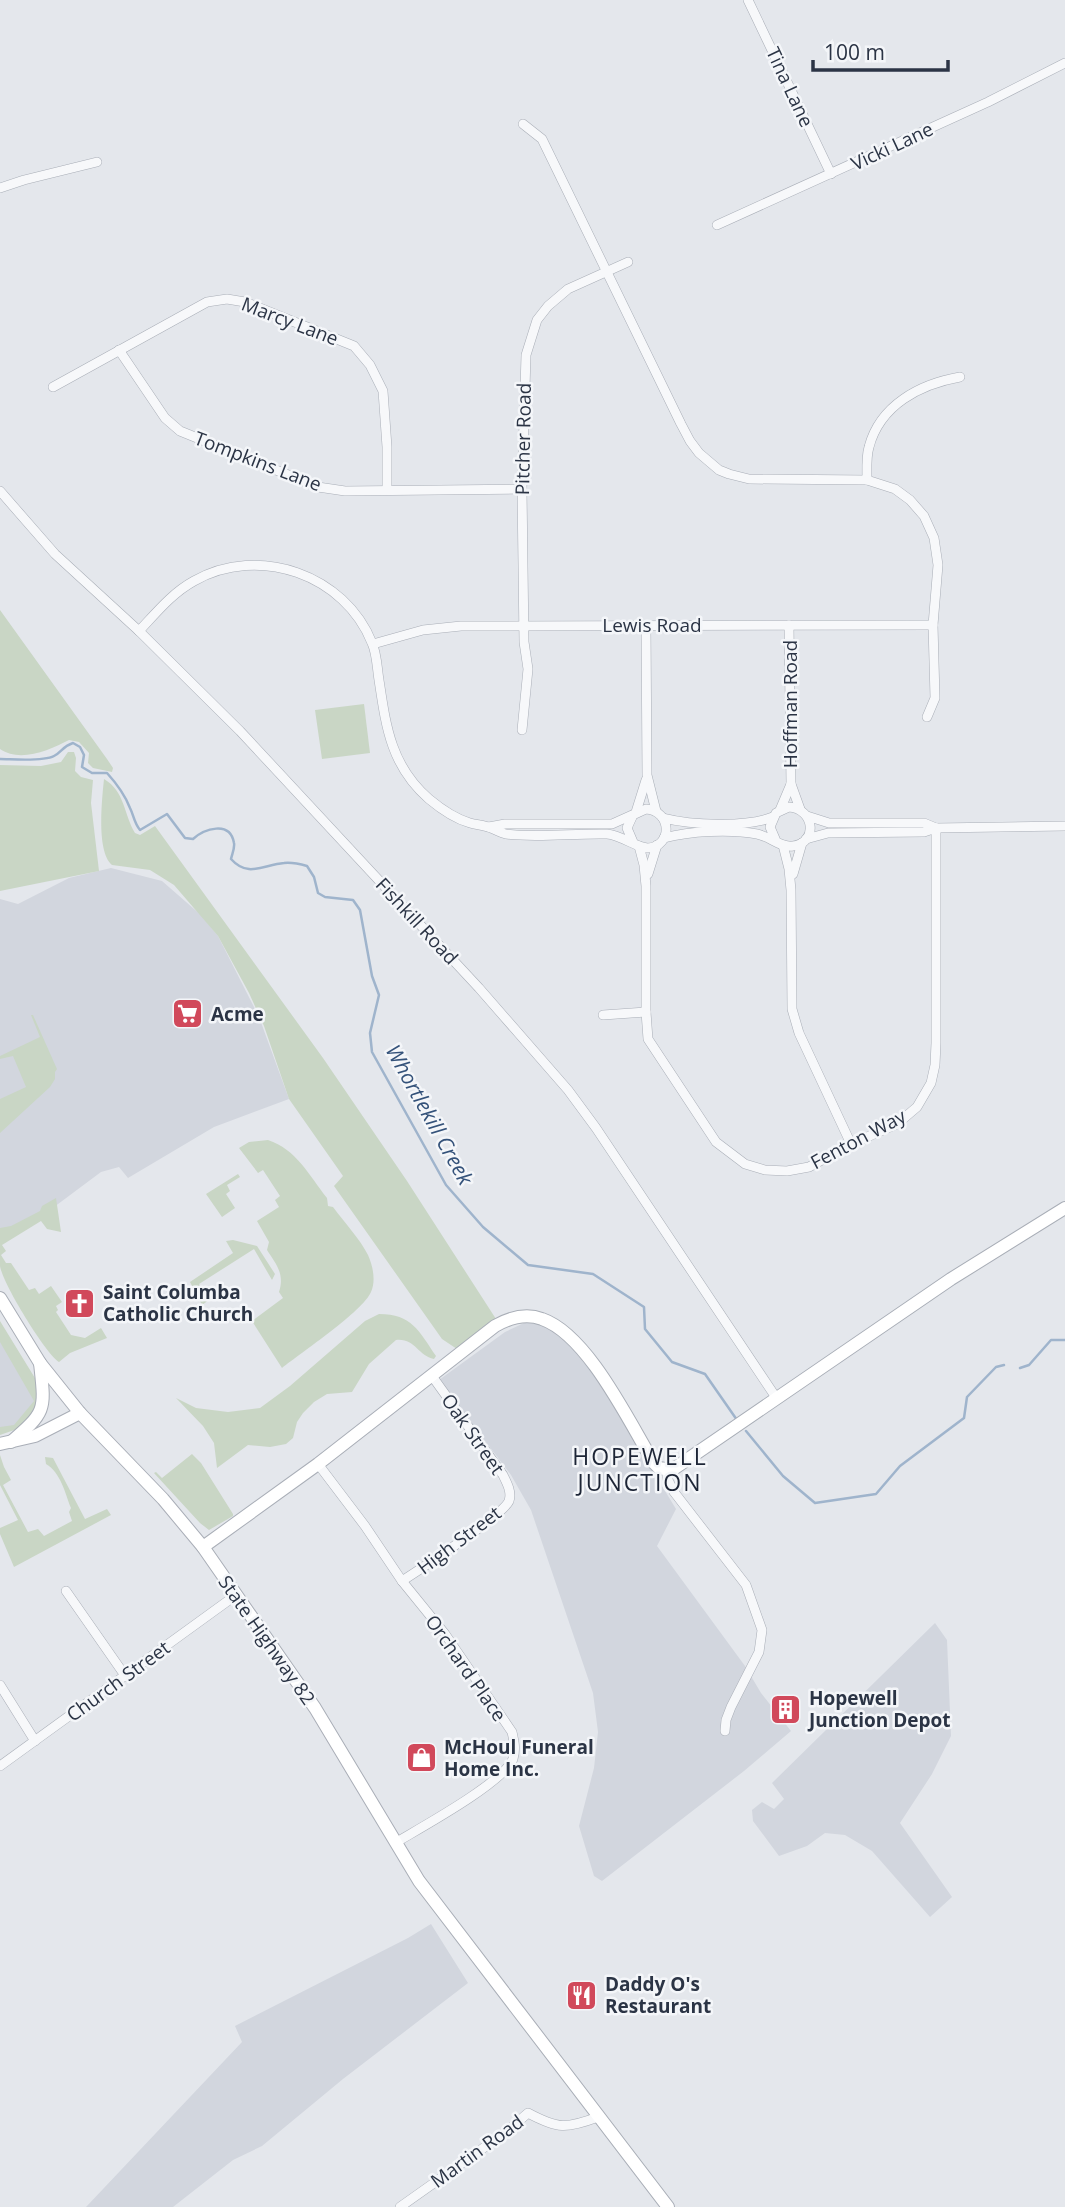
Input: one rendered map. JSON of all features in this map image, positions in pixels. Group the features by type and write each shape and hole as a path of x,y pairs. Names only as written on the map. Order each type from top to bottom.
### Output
{"main road":[{"path":"202,1547 318,1464 502,1322 527,1316 541,1319 568,1335 585,1352 654,1463 659,1468 672,1470 951,1279 1065,1208"},
{"name":"State Highway 82","path":"0,1298 40,1363 80,1413 163,1499 202,1547 315,1708 419,1881 668,2207"},
{"path":"5,1443 38,1418 42,1409 44,1402 40,1363"},
{"path":"5,1443 34,1436 80,1413"}],"street":[{"name":"Tina Lane","path":"748,0 831,174"},
{"name":"Vicki Lane","path":"717,225 988,102 1065,63"},
{"path":"523,124 542,139 690,441 709,462 729,474 749,479 867,480 895,489 924,516 937,551 938,565 933,625 935,698 927,717"},
{"path":"0,188 97,162"},
{"name":"Pitcher Road","path":"522,730 528,669 524,625 522,489 526,355 532,331 548,306 568,289 628,262"},
{"name":"Marcy Lane","path":"53,387 207,302 227,299 245,302 354,346 370,365 383,391 387,490"},
{"name":"Tompkins Lane","path":"119,350 165,418 180,431 318,487 345,491 522,489"},
{"path":"867,480 868,449 879,421 907,396 937,383 960,377"},
{"name":"Fishkill Road","path":"0,491 55,554 139,631 240,731 479,988 568,1090 777,1399"},
{"path":"139,631 169,598 195,580 218,571 242,566 268,565 295,570 337,594 355,613 373,644 386,730 395,756 406,772 429,799 451,815 504,834 607,834 647,848 688,833 744,833 760,834 790,847 828,833 924,832 936,828 1065,825"},
{"name":"Hoffman Road","path":"789,625 791,784 800,809"},
{"name":"Lewis Road","path":"373,644 423,630 461,626 933,625"},
{"path":"646,626 647,775 666,828 660,842"},
{"path":"636,844 627,828 635,813 647,775"},
{"name":"Hoffman Road","path":"776,813 791,784"},
{"path":"489,827 505,824 612,824 646,809 685,823 755,822 789,807 800,809 807,816 829,823 924,823 936,828"},
{"path":"776,813 770,827 780,843 789,869 791,890 792,1009 799,1033 851,1144"},
{"path":"791,890 794,866 810,828 807,816"},
{"name":"Fenton Way","path":"636,844 644,865 646,886 648,1039 716,1142 745,1164 765,1170 787,1171 809,1167 851,1144 897,1124 918,1107 931,1083 936,1044 936,828"},
{"name":"Fenton Way","path":"646,886 650,863 660,842"},
{"path":"603,1015 646,1012"},
{"name":"Oak Street","path":"432,1376 503,1475 510,1494"},
{"name":"Orchard Place","path":"318,1464 402,1581 445,1634 512,1732 515,1747 513,1759 506,1769 486,1786 395,1843"},
{"path":"667,1469 667,1478 674,1492 746,1585 762,1630 759,1652 731,1707 725,1731"},
{"name":"High Street","path":"402,1581 442,1555 505,1507 510,1494"},
{"path":"66,1591 126,1677"},
{"name":"Church Street","path":"0,1766 236,1595"},
{"path":"0,1685 34,1741"},
{"name":"Martin Road","path":"400,2207 506,2132 528,2113 554,2125 572,2126 598,2117"}],"shaded area":[{"path":"111,868 162,881 201,915 218,936 259,1017 289,1099 214,1127 128,1178 119,1167 101,1172 42,1216 0,1241 0,899 18,904 69,878"},
{"path":"524,1323 543,1324 559,1335 577,1353 601,1386 676,1509 657,1546 791,1731 744,1771 602,1881 594,1876 579,1826 594,1768 598,1732 593,1693 531,1510 511,1475 439,1380 505,1332"},
{"path":"0,1325 38,1400 26,1421 0,1432"},
{"path":"935,1623 947,1640 951,1736 932,1774 900,1823 952,1897 930,1917 872,1851 845,1835 825,1833 807,1846 779,1856 753,1821 752,1810 762,1802 774,1809 784,1799 772,1783"},
{"path":"431,1924 468,1983 343,2079 262,2146 233,2160 173,2207 86,2207 242,2042 235,2026"}],"green space":[{"path":"0,610 107,759 113,768 112,772 93,768 88,763 89,753 79,742 69,740 53,748 26,755 0,749"},
{"path":"364,704 370,753 322,759 315,710"},
{"path":"68,752 74,752 75,771 81,777 93,780 91,803 99,871 0,891 0,765 41,766 61,762"},
{"path":"104,779 116,790 135,833 140,835 155,826 323,1058 496,1319 457,1349 442,1339 334,1186 343,1176 289,1099 264,1026 218,936 174,885 150,870 112,865 107,858 101,825"},
{"path":"31,1015 57,1069 55,1079 50,1087 0,1133 0,1099 26,1087 13,1056 0,1059 0,1056 40,1037"},
{"path":"268,1140 294,1156 308,1172 327,1198 328,1206 333,1207 365,1249 374,1278 371,1292 356,1310 282,1368 252,1321 283,1298 279,1292 279,1270 267,1250 269,1242 257,1221 279,1207 275,1200 280,1196 263,1170 258,1173 239,1148 249,1142"},
{"path":"238,1174 240,1177 227,1185 230,1191 226,1194 235,1208 222,1217 206,1194"},
{"path":"56,1198 61,1232 47,1229 41,1221 2,1245 6,1251 1,1255 6,1263 11,1263 29,1290 35,1288 39,1294 51,1286 62,1302 56,1306 56,1312 71,1335 85,1338 101,1328 107,1338 70,1353 59,1362 25,1317 0,1266 0,1228 11,1226 40,1211 42,1206"},
{"path":"233,1240 257,1246 275,1274 272,1280 254,1249 199,1284 209,1300 202,1305 190,1282 233,1253 226,1241"},
{"path":"379,1314 407,1321 425,1339 436,1356 434,1359 408,1342 396,1340 369,1364 352,1392 327,1394 314,1402 297,1422 293,1438 286,1444 270,1447 248,1445 217,1468 214,1443 203,1426 176,1398 196,1408 228,1412 260,1408 290,1386 365,1321"},
{"path":"0,1321 38,1383 39,1404 20,1428 0,1435 0,1427 14,1425 34,1401 0,1342"},
{"path":"192,1454 201,1463 233,1514 209,1530 154,1473 162,1478"},
{"path":"0,1455 11,1480 3,1485 28,1532 38,1529 44,1536 72,1521 69,1512 71,1508 62,1484 46,1464 45,1457 53,1458 85,1519 107,1509 111,1515 14,1567 0,1528 18,1520 0,1485"}],"waterway":[{"name":"Whortlekill Creek","path":"0,759 49,758 73,743 80,747 84,755 82,767 92,773 107,773 117,785 140,830 167,814 185,838 193,839 203,832 222,829 232,836 234,845 231,859 237,865 250,869 287,863 307,866 314,877 318,893 325,897 353,900 360,910 372,976 379,995 370,1033 372,1052 446,1185 483,1227 528,1265 593,1274 644,1307 645,1329 672,1362 705,1374 737,1420"},
{"name":"Whortlekill Creek","path":"1020,1368 1029,1365 1051,1340 1065,1340"},
{"name":"Whortlekill Creek","path":"746,1431 783,1476 815,1503 876,1494 900,1466 964,1418 967,1397 996,1367 1004,1365"}],"place":[{"name":"Acme","path":"188,1014"},
{"name":"Saint Columba Catholic Church","path":"80,1303"},
{"name":"Hopewell Junction Depot","path":"786,1709"},
{"name":"McHoul Funeral Home Inc.","path":"421,1758"},
{"name":"Daddy O's Restaurant","path":"582,1995"}],"district":[{"name":"HOPEWELL JUNCTION","path":"640,1470"}]}
